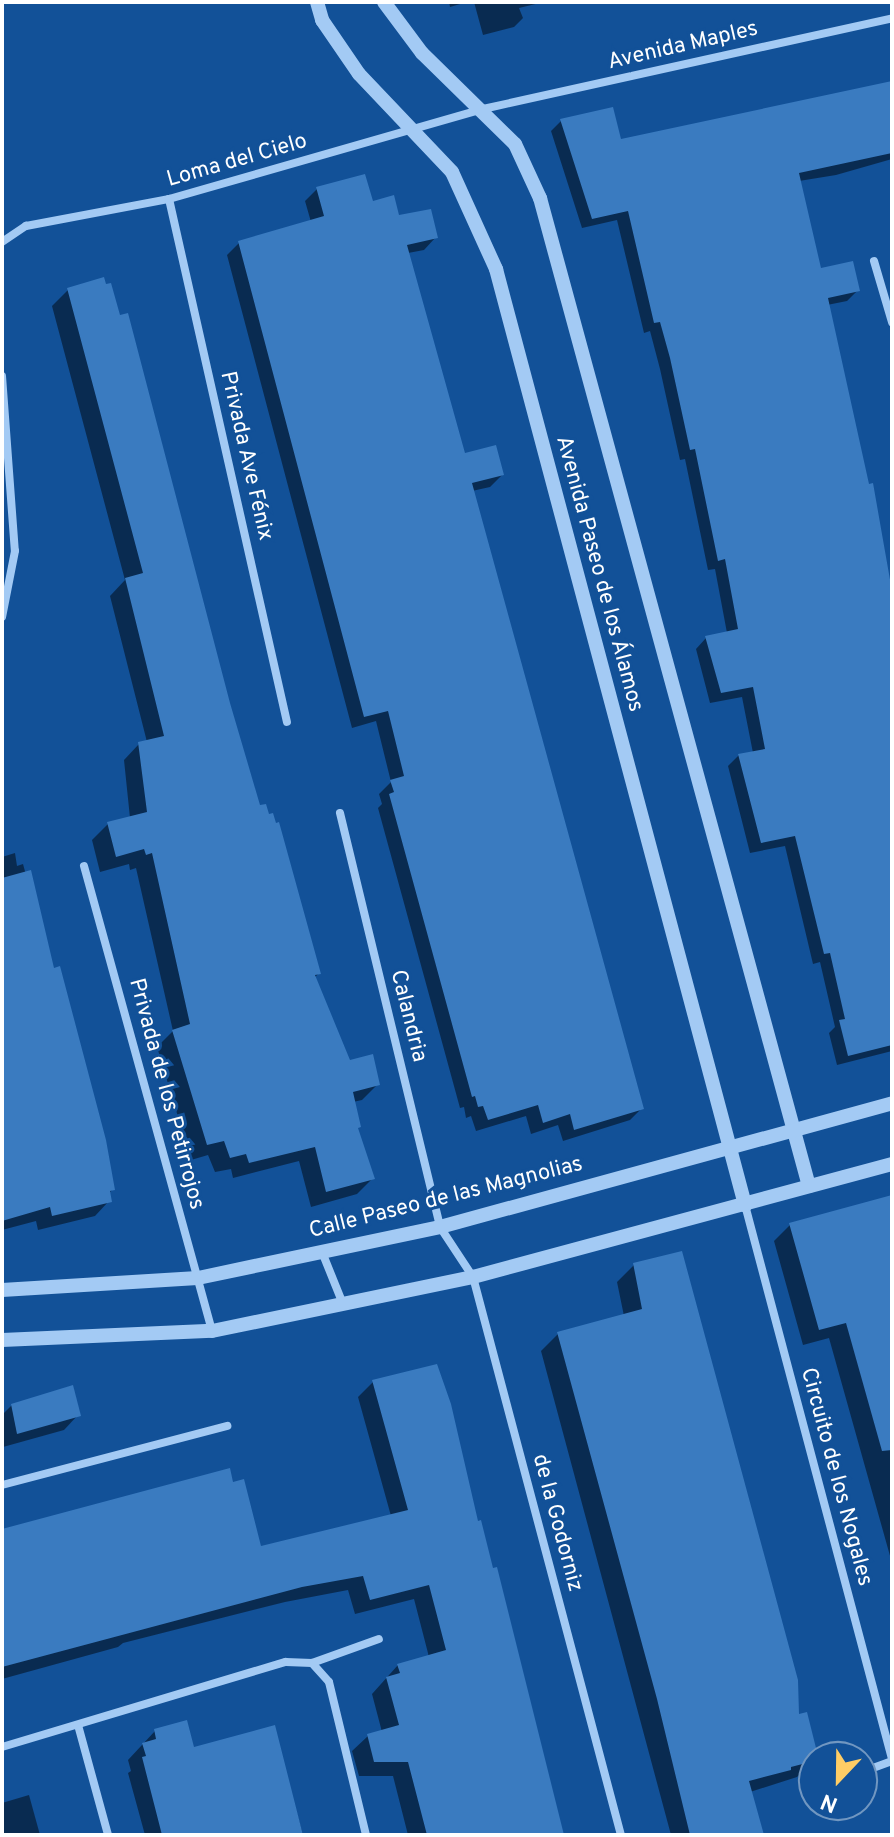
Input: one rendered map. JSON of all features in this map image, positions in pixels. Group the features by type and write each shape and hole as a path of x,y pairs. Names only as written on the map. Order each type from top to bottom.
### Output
{"street":[{"name":"Avenida Paseo de los Álamos","path":"317,2 322,20 359,74 452,172 496,269 745,1205"},
{"name":"Avenida Paseo de los Álamos","path":"384,2 422,53 483,109 515,144 540,198 809,1186"},
{"name":"Avenida Maples","path":"483,109 892,18"},
{"name":"Loma del Cielo","path":"2,242 26,226 169,199 483,109"},
{"name":"Privada Ave Fénix","path":"169,199 287,722"},
{"path":"874,261 892,322"},
{"path":"2,376 15,551 2,617"},
{"name":"Calandria","path":"340,813 440,1227"},
{"name":"Privada de los Petirrojos","path":"84,866 212,1331"},
{"name":"Calle Paseo de las Magnolias","path":"2,1290 198,1278 322,1252 440,1227 892,1103"},
{"path":"2,1340 212,1331 473,1277 892,1164"},
{"name":"Circuito de los Nogales","path":"745,1205 892,1760"},
{"name":"de la Godorniz","path":"440,1227 473,1277 621,1835"},
{"path":"322,1252 343,1304"},
{"path":"2,1485 227,1426"},
{"path":"2,1747 286,1662 312,1663 379,1639"},
{"path":"312,1663 329,1682 366,1835"},
{"path":"78,1725 108,1835"}],"building":[{"path":"892,81 892,153 799,173 821,268 853,261 860,291 828,298 869,484 873,483 892,591 892,1045 848,1056 839,1020 845,1019 830,953 824,954 795,836 761,843 738,754 765,749 753,687 721,693 705,636 738,629 725,559 718,561 695,449 690,450 660,322 654,323 628,211 592,219 560,119 613,107 621,139"},
{"path":"365,174 373,201 394,195 399,215 431,209 438,238 407,245 465,453 496,445 504,475 472,483 644,1109 574,1130 570,1114 543,1123 538,1105 488,1120 483,1106 478,1107 475,1096 472,1097 389,794 394,792 390,780 404,776 388,711 364,717 238,241 324,216 316,187"},
{"path":"104,277 106,284 111,283 120,315 128,313 230,703 260,805 266,804 269,814 273,813 276,823 279,822 321,974 315,975 350,1060 373,1054 380,1085 353,1092 361,1127 358,1128 375,1179 326,1192 315,1147 249,1163 246,1154 230,1158 224,1141 207,1145 172,1030 190,1024 152,853 146,855 144,849 116,857 107,822 147,812 138,742 164,736 125,578 143,573 67,288"},
{"path":"31,870 54,968 60,966 106,1140 115,1190 110,1191 112,1202 52,1216 50,1207 2,1221 2,878"},
{"path":"892,1195 892,1450 882,1451 846,1323 819,1330 789,1223"},
{"path":"682,1251 798,1680 799,1714 807,1712 814,1741 798,1741 798,1765 791,1767 791,1770 749,1781 764,1835 690,1835 657,1699 557,1332 642,1309 633,1263"},
{"path":"437,1364 451,1404 478,1521 481,1520 493,1568 497,1567 564,1835 427,1835 408,1762 374,1762 367,1734 399,1725 386,1677 400,1673 397,1664 446,1650 429,1585 370,1600 363,1576 302,1587 2,1667 2,1529 230,1468 233,1482 244,1479 261,1546 408,1510 372,1380"},
{"path":"73,1385 81,1416 17,1434 11,1404"},
{"path":"187,1720 194,1747 275,1725 303,1835 162,1835 142,1757 146,1756 142,1743 156,1739 154,1729"}]}
